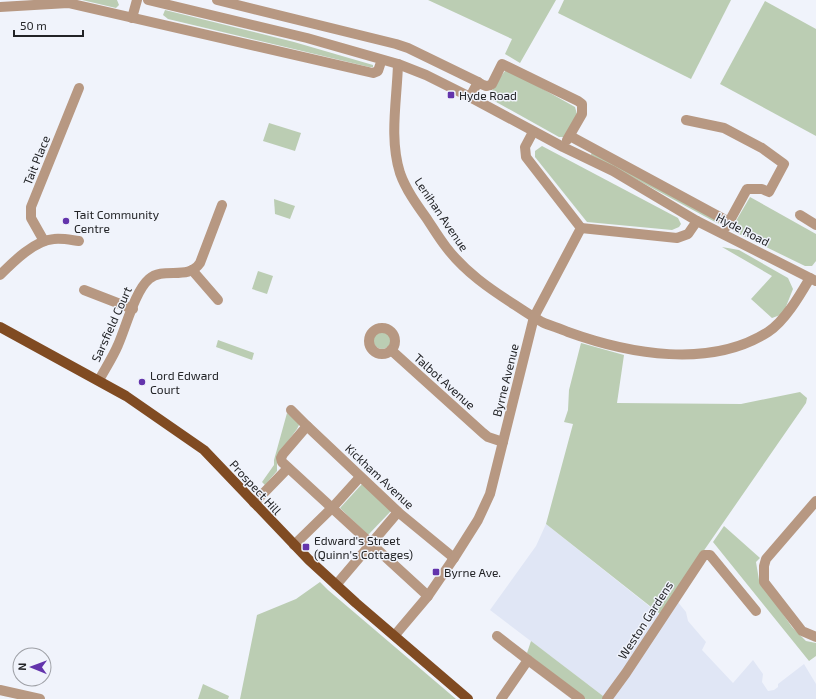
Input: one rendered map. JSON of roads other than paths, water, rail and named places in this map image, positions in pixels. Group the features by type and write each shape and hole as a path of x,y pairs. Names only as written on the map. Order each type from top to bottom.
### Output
{"main road":[{"name":"Prospect Hill","path":"0,327 126,396 204,450 294,546 336,585 468,699"}],"street":[{"path":"132,18 137,0"},
{"name":"Hyde Road","path":"148,0 307,38 398,64 426,75 470,97 533,132 613,171 697,221 814,280"},
{"path":"217,0 396,44 408,48 485,86 489,86 502,64 582,104 582,114 563,147"},
{"path":"0,6 68,3 373,73 378,71 380,65"},
{"name":"Lenihan Avenue","path":"398,64 394,137 400,173 408,190 446,247 469,272 484,284 542,322 580,336 618,347 662,354 696,355 734,347 751,341 770,331 791,309 814,280"},
{"path":"470,97 478,82"},
{"name":"Tait Place","path":"44,241 32,218 31,207 78,88"},
{"path":"686,120 724,128 762,148 784,164 768,192 762,189 748,189 723,234"},
{"path":"533,132 525,147 526,157 581,228 677,238 688,234 697,221"},
{"path":"570,136 729,222"},
{"path":"218,300 192,270 200,263 222,205"},
{"path":"800,215 816,225"},
{"name":"Byrne Avenue","path":"395,636 428,596 454,558 478,520 490,494 534,317 581,228"},
{"path":"0,275 15,260 44,241 53,239 79,241"},
{"name":"Sarsfield Court","path":"99,380 118,346 133,309 137,294 142,286 153,276 163,273 183,273 192,270"},
{"path":"84,290 133,309"},
{"name":"Talbot Avenue","path":"391,350 483,433 488,437 503,442"},
{"name":"Kickham Avenue","path":"291,410 398,512 454,558"},
{"path":"307,426 282,454 282,462 428,596"},
{"path":"254,503 288,468"},
{"path":"294,546 360,477"},
{"path":"816,500 766,559 764,566 764,582 802,631 816,636"},
{"path":"336,585 398,512"},
{"name":"Weston Gardens","path":"607,699 626,673 704,555 710,555 756,611"},
{"path":"497,636 580,699"},
{"path":"501,699 528,660"},
{"path":"0,690 40,699"}],"place":[{"name":"Hyde Road","path":"451,95"},
{"name":"Tait Community Centre","path":"66,221"},
{"name":"Lord Edward Court","path":"142,382"},
{"name":"Edward's Street (Quinn's Cottages)","path":"306,547"},
{"name":"Byrne Ave.","path":"436,572"}]}
